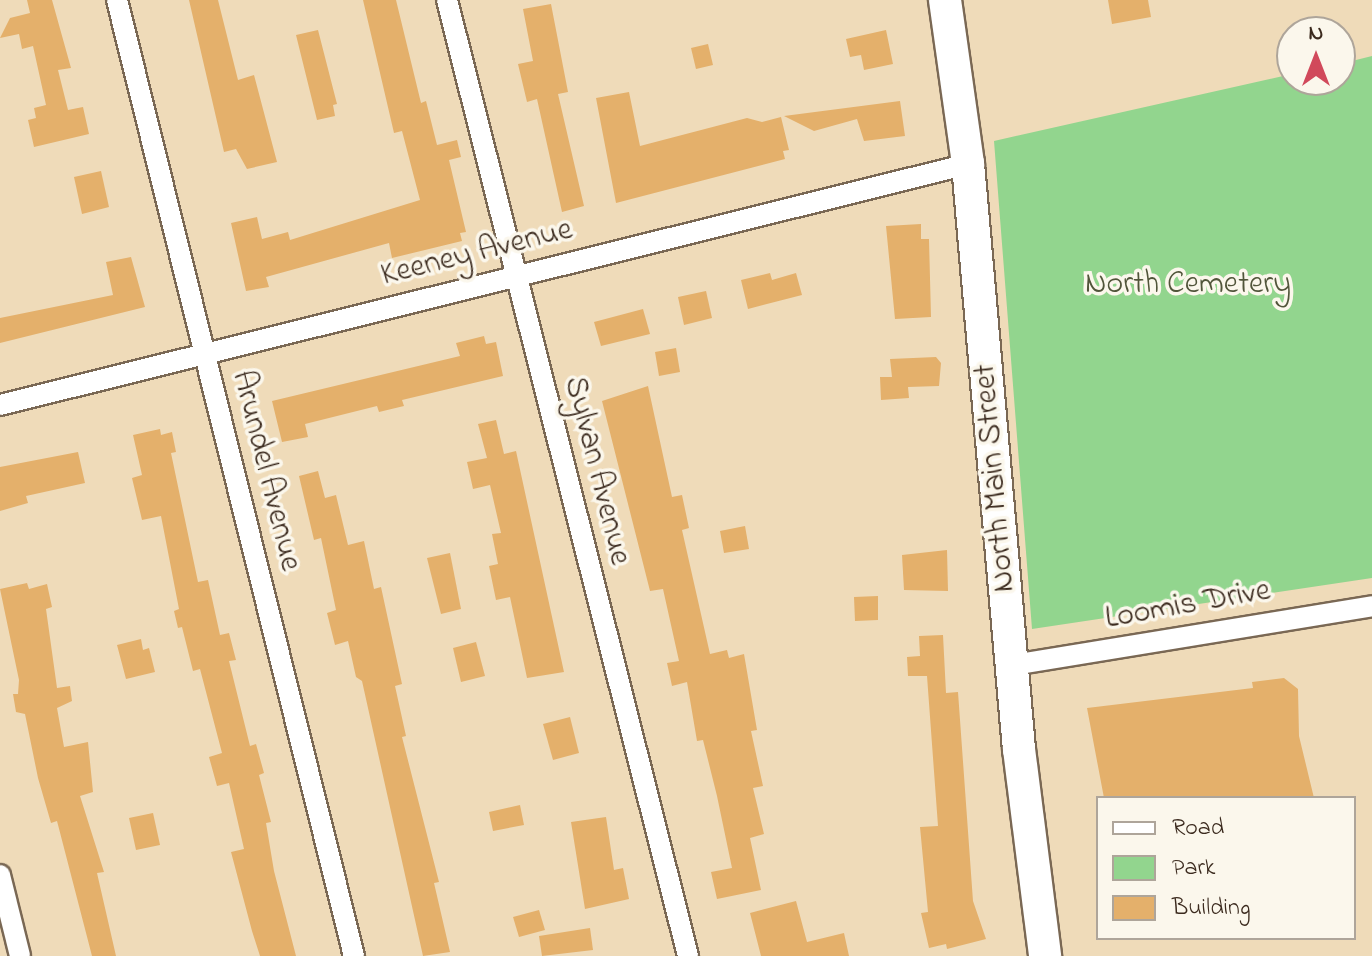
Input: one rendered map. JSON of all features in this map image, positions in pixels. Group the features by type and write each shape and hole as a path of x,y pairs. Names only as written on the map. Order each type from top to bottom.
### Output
{"main road":[{"name":"North Main Street","path":"945,0 968,164 1013,665 1045,956"}],"street":[{"name":"Arundel Avenue","path":"117,0 354,956"},
{"name":"Sylvan Avenue","path":"447,0 688,956"},
{"name":"Keeney Avenue","path":"0,405 968,164"},
{"name":"Loomis Drive","path":"1013,665 1372,606"},
{"path":"0,875 20,956"}],"green space":[{"name":"North Cemetery","path":"1372,56 1372,578 1032,629 994,141 1276,78 1276,96 1356,96 1356,60"}],"building":[{"path":"27,0 52,0 71,68 58,70 68,110 83,107 89,134 34,147 28,120 36,118 34,108 46,105 33,46 22,49 19,34 0,38 10,18 30,13"},
{"path":"189,0 218,0 238,80 254,75 277,162 247,169 236,149 224,152"},
{"path":"363,0 396,0 421,103 426,101 437,145 457,140 461,157 449,160 466,232 460,233 462,241 392,258 389,243 266,277 269,287 246,291 231,223 257,217 262,239 288,232 290,240 420,200 402,131 394,133"},
{"path":"1108,0 1148,0 1151,17 1112,24"},
{"path":"551,4 568,92 558,94 584,206 562,212 537,99 527,102 518,64 533,61 523,9"},
{"path":"318,30 337,104 333,105 335,116 317,120 296,35"},
{"path":"886,30 893,64 864,70 861,55 850,57 846,39"},
{"path":"708,44 713,65 696,69 691,48"},
{"path":"629,92 640,146 747,118 762,122 781,117 789,150 783,151 785,159 616,203 596,98"},
{"path":"900,101 905,136 864,141 857,119 814,131 784,116"},
{"path":"101,171 109,207 82,214 74,177"},
{"path":"921,224 921,239 929,239 931,317 895,319 886,226"},
{"path":"131,257 145,307 0,343 0,318 113,295 106,262"},
{"path":"770,273 772,280 796,273 802,295 748,309 741,280"},
{"path":"706,291 712,318 684,325 678,297"},
{"path":"643,309 650,334 601,346 594,322"},
{"path":"484,336 486,344 496,342 503,376 402,400 404,406 379,412 377,406 305,424 308,437 282,442 272,401 460,356 456,343"},
{"path":"676,348 680,372 659,376 655,352"},
{"path":"936,357 941,363 939,386 908,387 909,398 881,400 880,377 892,377 890,359"},
{"path":"648,386 672,497 682,495 689,528 682,530 710,654 727,650 729,658 744,654 757,730 751,731 763,786 753,788 764,834 750,838 761,890 717,899 711,872 732,868 717,796 703,740 697,741 687,682 672,686 667,663 679,661 663,589 650,591 602,401"},
{"path":"496,420 504,454 516,451 564,672 527,678 510,597 496,600 489,566 498,564 492,534 501,533 490,485 473,489 467,462 487,458 478,424"},
{"path":"160,429 161,435 172,432 176,452 171,453 198,582 208,580 220,635 229,633 236,660 229,661 250,746 256,744 264,773 259,775 271,822 266,823 274,871 296,956 260,956 231,852 244,849 229,783 217,786 209,757 222,753 200,669 193,671 182,627 178,628 174,611 179,609 161,516 142,520 132,478 142,475 133,435"},
{"path":"78,452 85,483 26,496 28,503 0,511 0,467"},
{"path":"318,471 325,498 336,495 348,545 364,541 374,589 381,587 402,684 395,686 406,736 402,737 439,882 434,883 450,952 423,956 362,681 356,677 348,641 335,645 327,613 336,610 321,538 314,540 299,476"},
{"path":"745,526 749,549 724,553 720,531"},
{"path":"947,550 948,591 904,590 902,555"},
{"path":"450,553 461,609 441,614 427,558"},
{"path":"27,583 29,589 47,584 52,607 46,609 57,688 70,686 72,701 57,708 64,747 88,742 93,792 80,796 104,872 97,873 116,956 92,956 57,821 51,823 38,778 25,714 16,712 13,694 18,694 19,680 0,589"},
{"path":"878,596 878,620 855,621 854,597"},
{"path":"943,635 946,693 958,692 973,901 986,939 947,949 946,944 929,948 921,913 928,912 920,827 938,826 927,676 908,676 907,657 920,656 919,636"},
{"path":"141,639 143,650 149,648 155,672 126,679 117,645"},
{"path":"476,642 485,676 461,682 453,648"},
{"path":"1284,678 1298,689 1299,736 1314,796 1104,796 1087,708 1253,688 1252,682"},
{"path":"570,717 579,753 553,760 543,724"},
{"path":"520,805 524,825 493,831 489,812"},
{"path":"153,813 160,845 136,850 129,818"},
{"path":"606,817 614,870 623,868 629,899 585,909 571,822"},
{"path":"796,901 807,942 844,933 849,956 761,956 750,913"},
{"path":"539,910 545,930 519,937 513,917"},
{"path":"590,928 593,950 542,956 539,936"}]}
